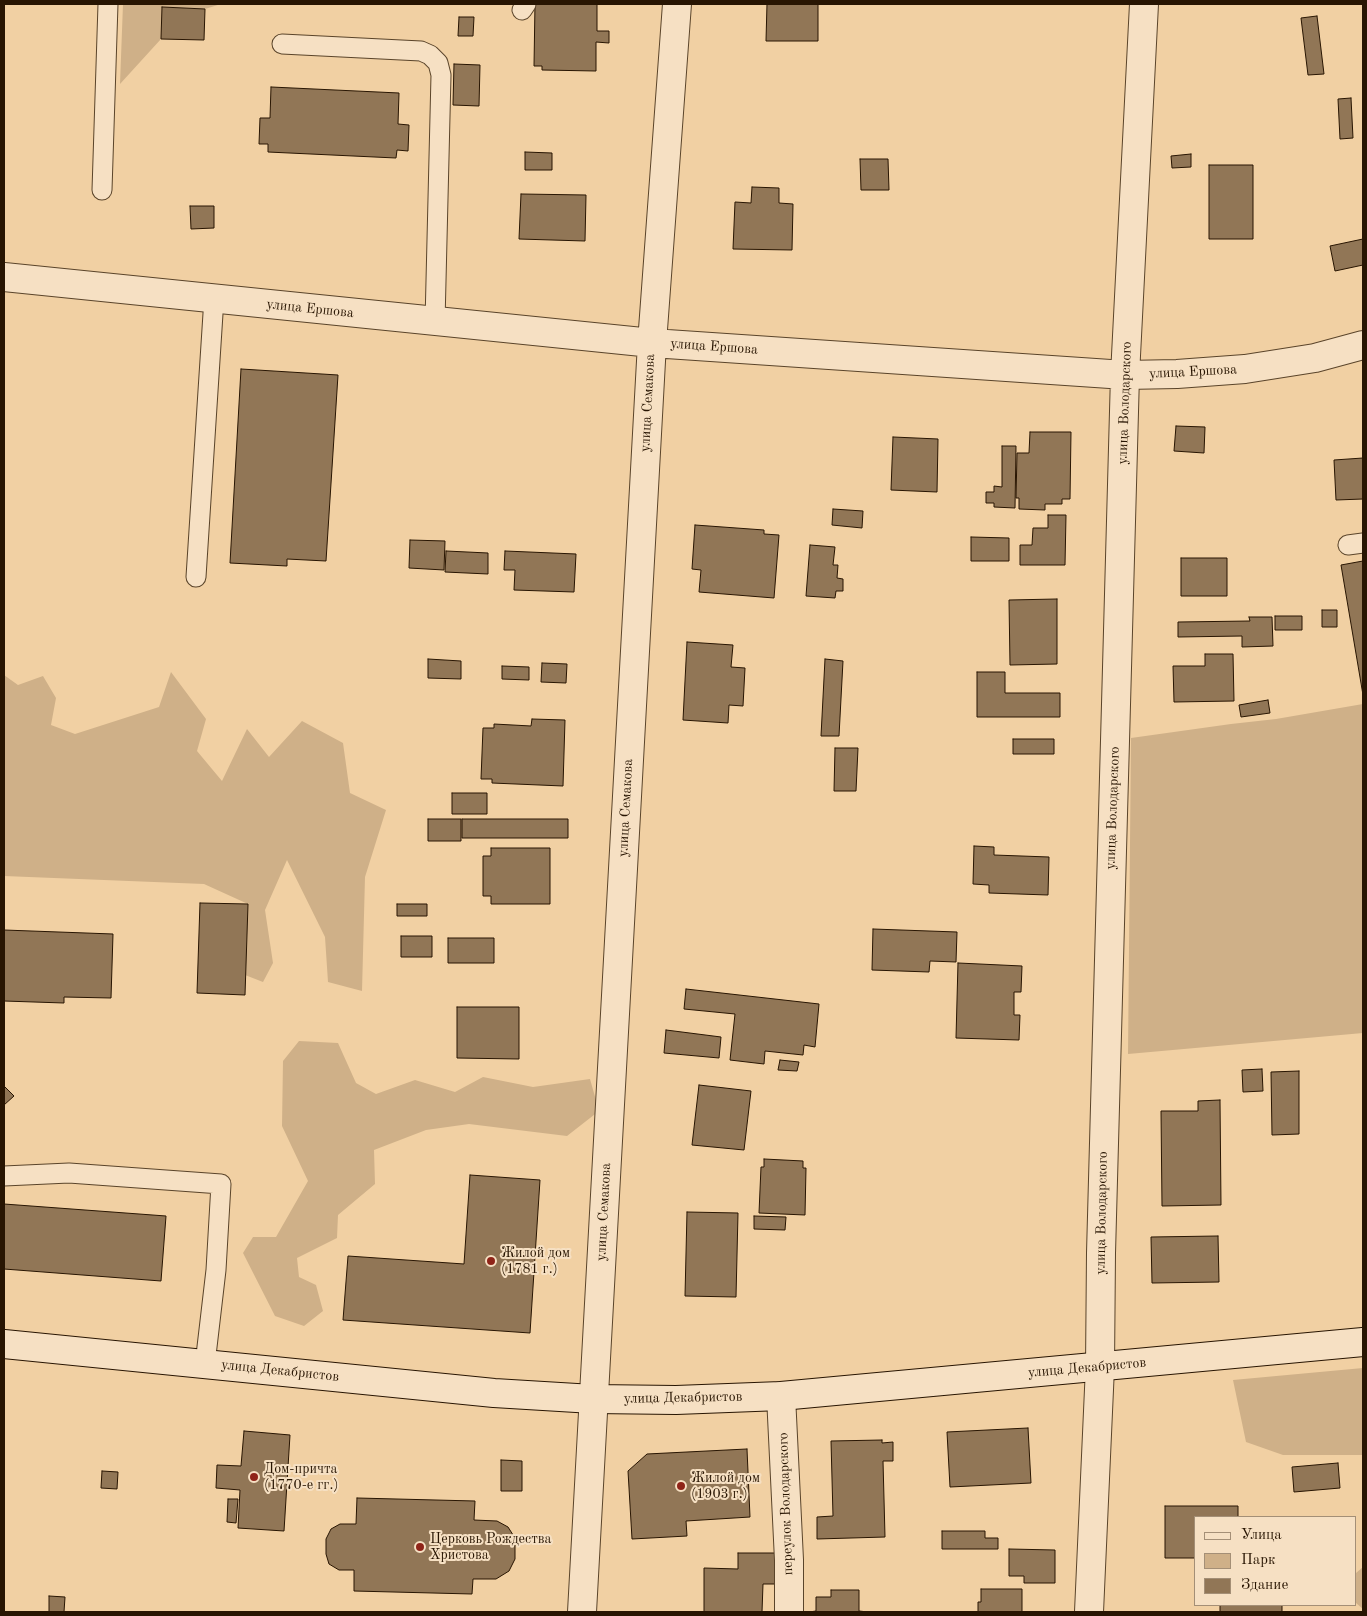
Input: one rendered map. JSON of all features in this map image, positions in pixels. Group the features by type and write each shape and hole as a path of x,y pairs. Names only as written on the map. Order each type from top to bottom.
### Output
{"street":[{"name":"улица Семакова","path":"582,1612 652,343 677,4"},
{"name":"улица Володарского","path":"1089,1612 1100,1367 1101,1233 1125,375 1144,4"},
{"name":"улица Ершова","path":"4,278 652,343 1125,375 1177,374 1246,369 1315,358 1363,345"},
{"name":"улица Декабристов","path":"4,1344 494,1393 593,1399 676,1400 781,1396 1363,1342"},
{"name":"переулок Володарского","path":"781,1396 789,1560 789,1612"}],"lane":[{"path":"102,190 108,4"},
{"path":"282,44 421,51 430,55 438,63 441,75 435,322"},
{"path":"196,577 214,298"},
{"path":"4,1176 69,1173 221,1184 216,1270 205,1364"}],"green space":[{"path":"123,4 221,4 205,9 162,7 161,39 120,84"},
{"path":"171,672 206,719 197,751 222,781 247,729 269,757 302,721 343,743 350,793 386,810 365,877 362,991 328,982 325,937 287,860 265,910 273,963 263,982 245,975 248,904 204,884 4,876 4,675 18,685 43,676 56,698 51,725 75,734 159,707"},
{"path":"1363,704 1363,1033 1128,1054 1131,738 1276,719"},
{"path":"299,1041 338,1043 356,1083 376,1094 415,1080 455,1092 483,1077 533,1087 590,1079 599,1111 567,1136 469,1124 426,1130 374,1150 375,1184 338,1215 337,1238 297,1258 299,1277 316,1285 323,1311 304,1326 275,1316 243,1253 253,1237 276,1237 308,1181 282,1126 283,1061"},
{"path":"1363,1368 1363,1456 1283,1455 1246,1442 1233,1380"},
{"path":"1363,1567 1363,1609 1357,1604 1357,1572"}],"building":[{"path":"535,4 597,4 597,31 609,31 609,43 596,42 596,71 542,70 542,66 534,66"},
{"path":"767,4 818,4 818,41 766,41"},
{"path":"162,7 205,9 204,40 161,39"},
{"path":"1317,16 1324,74 1308,75 1301,18"},
{"path":"459,17 474,17 473,36 458,36"},
{"path":"454,64 480,65 479,106 453,105"},
{"path":"271,87 399,93 398,124 409,125 408,151 397,150 396,158 268,152 268,144 259,144 260,118 270,118"},
{"path":"1351,98 1353,138 1340,139 1338,99"},
{"path":"525,152 552,153 552,170 525,170"},
{"path":"1191,154 1191,167 1172,168 1171,156"},
{"path":"860,159 888,159 889,190 861,190"},
{"path":"1209,165 1253,165 1253,239 1209,239"},
{"path":"752,187 779,188 779,203 793,204 792,250 733,249 735,202 751,203"},
{"path":"521,194 586,195 585,241 519,239"},
{"path":"190,206 214,206 214,228 191,229"},
{"path":"1363,239 1363,265 1335,271 1330,246"},
{"path":"241,369 338,375 326,561 287,559 287,566 230,563"},
{"path":"1176,426 1205,427 1204,453 1174,451"},
{"path":"1030,432 1071,432 1070,499 1062,499 1062,504 1045,504 1045,510 1019,509 1019,498 1016,498 1017,453 1029,453"},
{"path":"893,437 938,439 937,492 891,490"},
{"path":"1002,446 1016,446 1015,508 994,507 994,503 986,503 986,492 994,492 994,486 1002,487"},
{"path":"1363,458 1363,499 1336,500 1334,460"},
{"path":"833,509 863,511 862,528 832,525"},
{"path":"1048,515 1066,515 1065,565 1020,565 1020,545 1032,545 1033,528 1048,528"},
{"path":"695,525 764,530 764,534 779,535 774,598 699,592 701,570 692,569"},
{"path":"971,537 1009,538 1009,561 971,561"},
{"path":"410,540 445,541 444,570 409,568"},
{"path":"810,545 835,547 833,565 838,565 837,578 843,579 843,591 836,591 835,598 806,596"},
{"path":"446,551 488,553 488,574 445,572"},
{"path":"505,551 576,554 574,592 514,590 515,570 504,570"},
{"path":"1181,558 1227,558 1227,596 1181,596"},
{"path":"1363,561 1363,695 1341,565"},
{"path":"1057,599 1057,664 1010,665 1009,600"},
{"path":"1322,610 1337,610 1337,627 1322,627"},
{"path":"1275,616 1302,616 1302,630 1275,630"},
{"path":"1249,617 1272,617 1273,646 1242,647 1242,636 1178,637 1178,622 1250,621"},
{"path":"687,642 733,645 731,667 745,668 743,706 729,705 728,723 683,720"},
{"path":"1205,654 1233,654 1234,701 1174,702 1173,666 1205,666"},
{"path":"428,659 461,661 461,679 428,678"},
{"path":"825,659 843,661 839,736 821,736"},
{"path":"542,663 567,664 566,683 541,682"},
{"path":"502,666 529,667 529,680 502,679"},
{"path":"977,672 1005,672 1005,693 1060,693 1060,717 977,717"},
{"path":"1268,700 1270,713 1241,717 1239,705"},
{"path":"532,719 565,720 563,786 492,783 492,779 481,779 483,728 494,728 494,724 531,726"},
{"path":"1013,739 1054,739 1054,754 1013,754"},
{"path":"835,748 858,748 856,791 834,791"},
{"path":"452,793 487,793 487,814 452,814"},
{"path":"428,819 461,819 461,841 428,841"},
{"path":"462,819 568,819 568,838 462,838"},
{"path":"974,846 994,847 994,855 1049,857 1048,895 989,893 989,885 973,884"},
{"path":"491,848 550,848 550,904 491,904 491,896 483,896 483,856 491,856"},
{"path":"200,903 248,904 245,995 197,993"},
{"path":"397,904 427,904 427,916 397,916"},
{"path":"873,929 957,932 956,962 930,961 929,972 872,970"},
{"path":"4,930 113,934 111,998 64,997 64,1003 4,1001"},
{"path":"401,936 432,936 432,957 401,957"},
{"path":"448,938 494,938 494,963 448,963"},
{"path":"958,963 1022,966 1021,992 1014,992 1014,1015 1020,1015 1019,1040 956,1038"},
{"path":"686,989 819,1004 815,1047 804,1045 803,1055 765,1051 764,1064 730,1060 735,1014 684,1009"},
{"path":"457,1007 519,1007 519,1059 457,1058"},
{"path":"666,1030 721,1037 719,1058 664,1053"},
{"path":"780,1060 799,1062 797,1071 778,1070"},
{"path":"1262,1069 1263,1091 1243,1092 1242,1070"},
{"path":"1299,1071 1299,1134 1272,1135 1271,1072"},
{"path":"699,1085 751,1091 744,1150 692,1145"},
{"path":"4,1086 14,1096 4,1105"},
{"path":"1220,1100 1221,1205 1162,1206 1161,1111 1198,1111 1198,1101"},
{"path":"764,1159 803,1161 803,1168 806,1168 805,1215 759,1213 761,1167 764,1167"},
{"path":"470,1175 540,1180 530,1333 343,1320 348,1256 464,1264"},
{"path":"4,1204 166,1216 161,1281 4,1269"},
{"path":"687,1212 738,1213 736,1297 685,1296"},
{"path":"754,1216 786,1217 785,1230 754,1229"},
{"path":"1218,1236 1219,1282 1152,1283 1151,1237"},
{"path":"1028,1428 1031,1483 950,1487 947,1432"},
{"path":"244,1431 290,1435 284,1531 238,1528 240,1490 216,1488 217,1465 241,1466"},
{"path":"882,1440 882,1443 893,1442 893,1461 883,1461 885,1537 817,1539 817,1517 833,1516 831,1441"},
{"path":"747,1449 750,1517 686,1521 687,1536 632,1539 628,1471 647,1454"},
{"path":"501,1460 522,1461 522,1491 501,1491"},
{"path":"1338,1463 1340,1488 1294,1492 1292,1467"},
{"path":"102,1471 118,1472 117,1489 101,1488"},
{"name":"Церковь Рождества Христова","path":"357,1498 475,1501 474,1520 497,1521 508,1527 515,1538 515,1559 509,1571 496,1579 473,1579 472,1594 354,1591 354,1570 339,1570 329,1564 326,1554 326,1539 331,1529 340,1524 356,1524"},
{"path":"228,1499 238,1499 236,1523 227,1522"},
{"path":"1165,1506 1238,1506 1238,1516 1194,1516 1194,1558 1165,1558"},
{"path":"942,1531 985,1531 985,1538 998,1538 998,1549 942,1549"},
{"path":"1009,1549 1055,1550 1055,1583 1024,1583 1024,1576 1009,1576"},
{"path":"738,1553 776,1553 775,1584 763,1584 762,1612 704,1612 704,1568 738,1569"},
{"path":"981,1589 1022,1589 1022,1612 978,1612 978,1602 981,1602"},
{"path":"831,1590 859,1590 859,1611 868,1612 809,1612 816,1611 816,1597 831,1597"},
{"path":"49,1596 65,1597 64,1612 49,1612"},
{"path":"1220,1606 1282,1606 1282,1612 1220,1612"}],"place":[{"name":"Жилой дом (1781 г.)","path":"491,1261"},
{"name":"Дом-причта (1770-е гг.)","path":"254,1477"},
{"name":"Жилой дом (1903 г.)","path":"681,1486"},
{"name":"Церковь Рождества Христова","path":"420,1547"}]}
